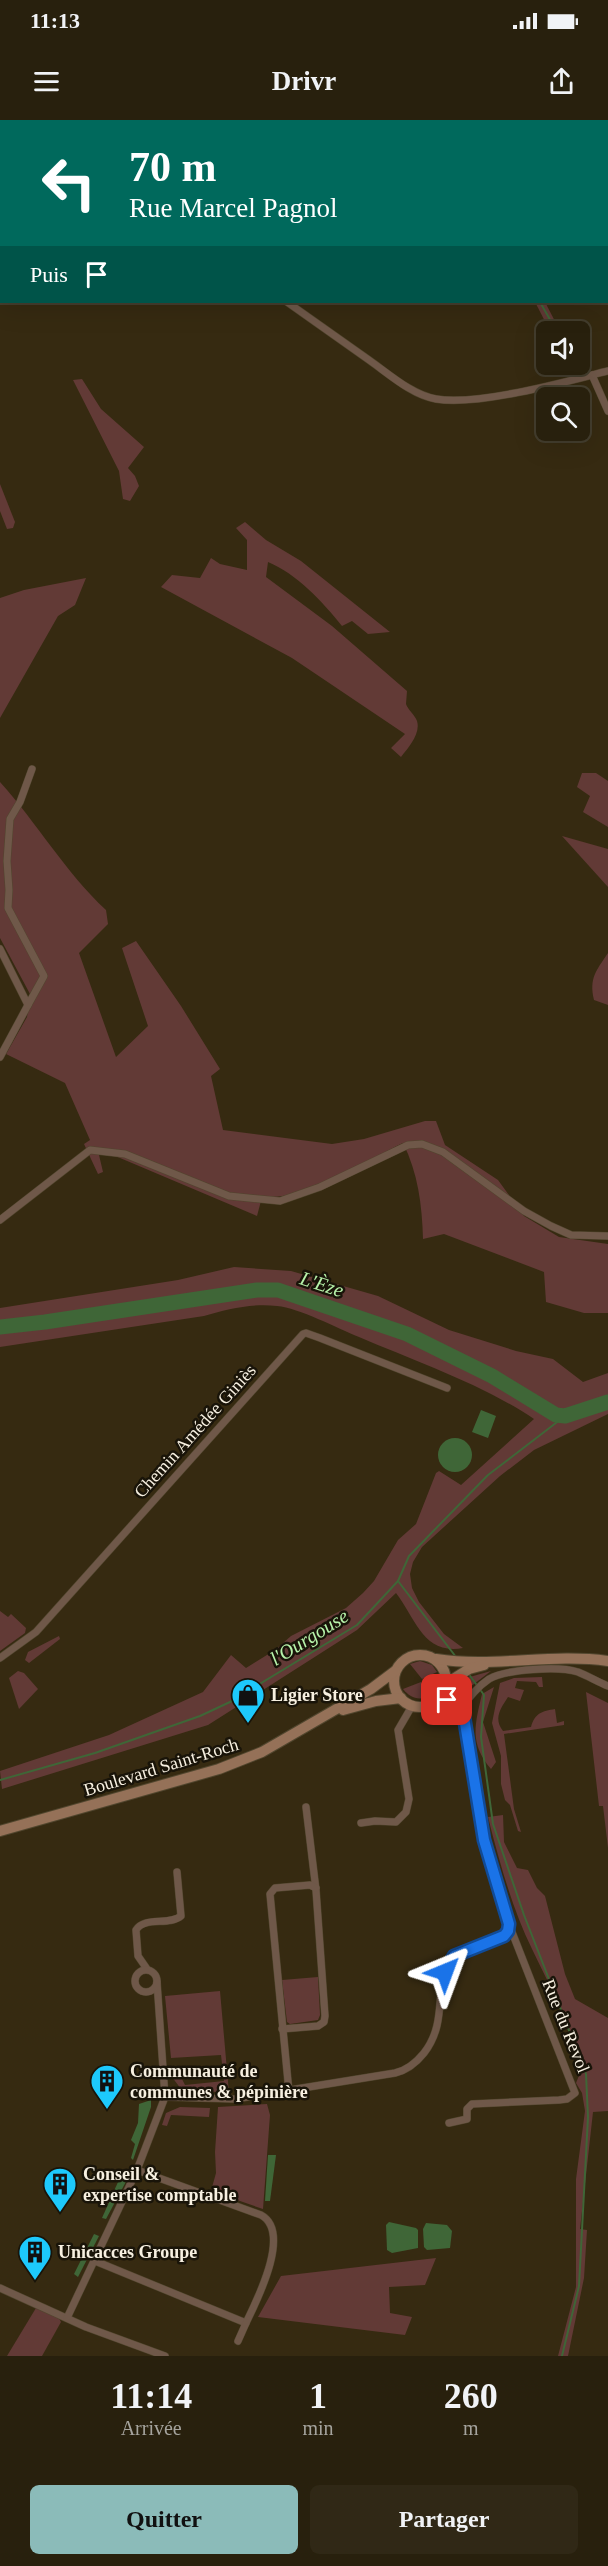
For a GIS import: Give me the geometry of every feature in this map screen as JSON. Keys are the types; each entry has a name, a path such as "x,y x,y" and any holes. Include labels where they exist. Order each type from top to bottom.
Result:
{"main road":[{"path":"504,1660 469,1669 447,1683 442,1696 425,1707 412,1706 401,1698 394,1686 395,1671 399,1664 413,1655 421,1654 436,1659 571,1658 608,1661"},
{"path":"436,1659 442,1666 447,1683"},
{"name":"Boulevard Saint-Roch","path":"0,1831 234,1764 262,1752 371,1689 395,1671"},
{"name":"Boulevard Saint-Roch","path":"324,1716 376,1701 401,1698"}],"street":[{"path":"288,303 416,392 434,399 468,399 608,371"},
{"path":"592,375 608,411"},
{"path":"0,1057 44,976 8,908 7,861 10,819 23,795 32,769"},
{"path":"0,949 28,1005"},
{"path":"0,1220 90,1150 125,1154 229,1196 280,1201 320,1187 408,1145 422,1144 443,1152 524,1211 551,1226 571,1235 608,1236"},
{"name":"Chemin Amédée Giniès","path":"0,1658 36,1632 303,1334 320,1338 447,1388"},
{"path":"460,1710 479,1686 494,1677 506,1674 562,1669 578,1672 608,1686"},
{"path":"165,2097 236,2099 394,2073 413,2065 427,2049 437,2030 444,1978 450,1961 458,1954 504,1936 509,1924 484,1840 467,1730 460,1710 442,1696"},
{"path":"362,1823 396,1822 408,1809 409,1795 398,1730 412,1706"},
{"path":"282,2029 318,2026 324,2022 316,1888 306,1807"},
{"path":"67,2318 137,2169 165,2097 157,1982 154,1972 147,1969 138,1956 136,1930 142,1924 176,1920 181,1916 177,1872"},
{"path":"289,2092 270,1894 275,1887 310,1885 316,1888"},
{"name":"Rue du Revol","path":"449,2123 467,2119 467,2107 472,2104 567,2099 575,2093 575,2088 509,1924"},
{"path":"147,1969 137,1973 134,1980 136,1988 147,1992 154,1989 157,1982"},
{"path":"137,2169 269,2220 273,2231 269,2274 238,2341"},
{"path":"95,2261 246,2323"},
{"path":"0,2288 67,2318 165,2356"}],"shaded area":[{"path":"536,303 546,303 555,321 545,321"},
{"path":"82,379 101,409 144,447 128,468 135,476 139,486 130,501 123,499 119,471 73,380"},
{"path":"0,484 15,522 13,528 7,529 0,511"},
{"path":"245,522 266,540 301,561 390,632 368,634 352,621 342,626 308,589 279,567 268,562 266,577 332,626 407,691 406,704 418,726 413,740 401,757 391,748 405,734 292,658 161,587 172,575 200,578 211,558 220,564 247,570 247,540 236,528"},
{"path":"86,578 75,605 58,616 0,718 0,598 24,590"},
{"path":"582,773 596,773 608,781 608,827 583,812 590,796 577,787"},
{"path":"0,782 91,896 106,910 108,924 79,953 116,1057 148,1026 122,948 136,941 181,1006 220,1069 211,1076 223,1130 332,1144 364,1139 425,1121 436,1121 445,1145 498,1180 524,1216 559,1237 608,1244 608,1313 584,1313 546,1302 544,1272 444,1234 423,1239 418,1190 403,1143 315,1187 279,1197 262,1197 257,1216 113,1155 99,1155 103,1172 98,1174 84,1144 90,1140 65,1083 6,1054 27,1017 30,994 0,938"},
{"path":"562,836 608,849 608,887"},
{"path":"608,953 608,1005 594,1000 592,986 597,970"},
{"path":"234,1267 291,1271 378,1296 449,1330 516,1351 553,1359 583,1382 608,1373 608,1414 534,1450 500,1476 422,1547 413,1562 410,1574 412,1588 419,1602 444,1634 463,1648 449,1649 429,1641 415,1624 396,1593 357,1630 208,1725 2,1789 0,1771 109,1735 203,1692 231,1655 246,1668 275,1650 291,1636 346,1608 374,1581 398,1540 416,1524 436,1473 439,1471 461,1485 534,1419 493,1395 449,1374 307,1314 277,1306 240,1307 204,1316 0,1347 0,1308 178,1280"},
{"path":"481,1410 496,1416 488,1438 472,1432"},
{"path":"455,1438 467,1443 472,1455 467,1467 455,1472 443,1467 438,1455 443,1443"},
{"path":"0,1611 8,1617 11,1614 26,1628 25,1633 0,1651"},
{"path":"59,1636 60,1639 29,1663 25,1660 28,1652"},
{"path":"420,1661 432,1665 437,1672 422,1679 410,1664"},
{"path":"18,1671 24,1673 38,1689 19,1709 9,1678"},
{"path":"491,1671 470,1687 461,1701 454,1700 453,1691 459,1680"},
{"path":"542,1677 543,1687 539,1687 536,1682 517,1681 515,1688 524,1690 520,1701 508,1697 498,1717 503,1731 531,1727 540,1714 555,1709 557,1723 564,1721 564,1725 504,1734 514,1809 521,1832 518,1831 510,1805 505,1800 501,1784 501,1756 492,1723 500,1683 514,1678"},
{"path":"421,1682 432,1695 416,1698 403,1689"},
{"path":"494,1687 483,1722 496,1762 491,1769 479,1751 476,1724 482,1694"},
{"path":"586,1692 608,1703 608,1848 603,1806 599,1806"},
{"path":"503,1815 504,1842 517,1868 528,1870 537,1888 545,1896 565,1974 575,1999 608,2018 608,2111 593,2112 580,2229 587,2230 584,2278 568,2356 558,2356 576,2287 576,2179 585,2111 582,2093 576,2083 582,2068 560,2007 518,1917 507,1884 488,1817"},
{"path":"318,1977 320,2015 318,2020 290,2024 287,2022 282,1980"},
{"path":"220,1991 229,2093 181,2089 172,2077 181,2077 185,2085 224,2081 221,2055 171,2058 165,1996"},
{"path":"151,2100 151,2107 133,2160 131,2158 135,2144 131,2140 138,2123 139,2104"},
{"path":"267,2104 270,2115 263,2209 211,2191 216,2173 218,2107"},
{"path":"180,2107 210,2108 209,2117 171,2115 167,2126 162,2125 166,2113"},
{"path":"268,2155 276,2155 270,2201 265,2201"},
{"path":"122,2173 129,2176 106,2219 102,2218"},
{"path":"389,2222 416,2228 418,2248 392,2253 387,2250 386,2225"},
{"path":"426,2223 447,2225 452,2231 450,2248 427,2250 424,2247 423,2229"},
{"path":"94,2234 99,2236 78,2277 74,2274"},
{"path":"436,2258 425,2285 389,2287 390,2313 412,2317 405,2335 258,2317 281,2276"},
{"path":"36,2308 59,2318 61,2322 42,2356 7,2356"}],"waterway":[{"path":"541,303 551,321"},
{"name":"L'Èze","path":"0,1327 257,1290 278,1290 407,1334 492,1376 556,1415 565,1416 608,1402"},
{"name":"l'Ourgouse","path":"0,1780 95,1753 200,1716 230,1702 357,1625 398,1581 409,1556 488,1475 565,1416"},
{"path":"398,1581 456,1657"},
{"path":"468,1673 484,1695 481,1737 493,1824 524,1915 586,2074 588,2117 579,2286 562,2356"}],"place":[{"name":"Ligier Store","path":"248,1724"},
{"name":"Communauté de communes & pépinière","path":"107,2110"},
{"name":"Conseil & expertise comptable","path":"60,2213"},
{"name":"Unicacces Groupe","path":"35,2281"}],"route":[{"path":"445,1972 454,1956 504,1936 509,1924 484,1840 469,1737 463,1713 447,1700"}]}
